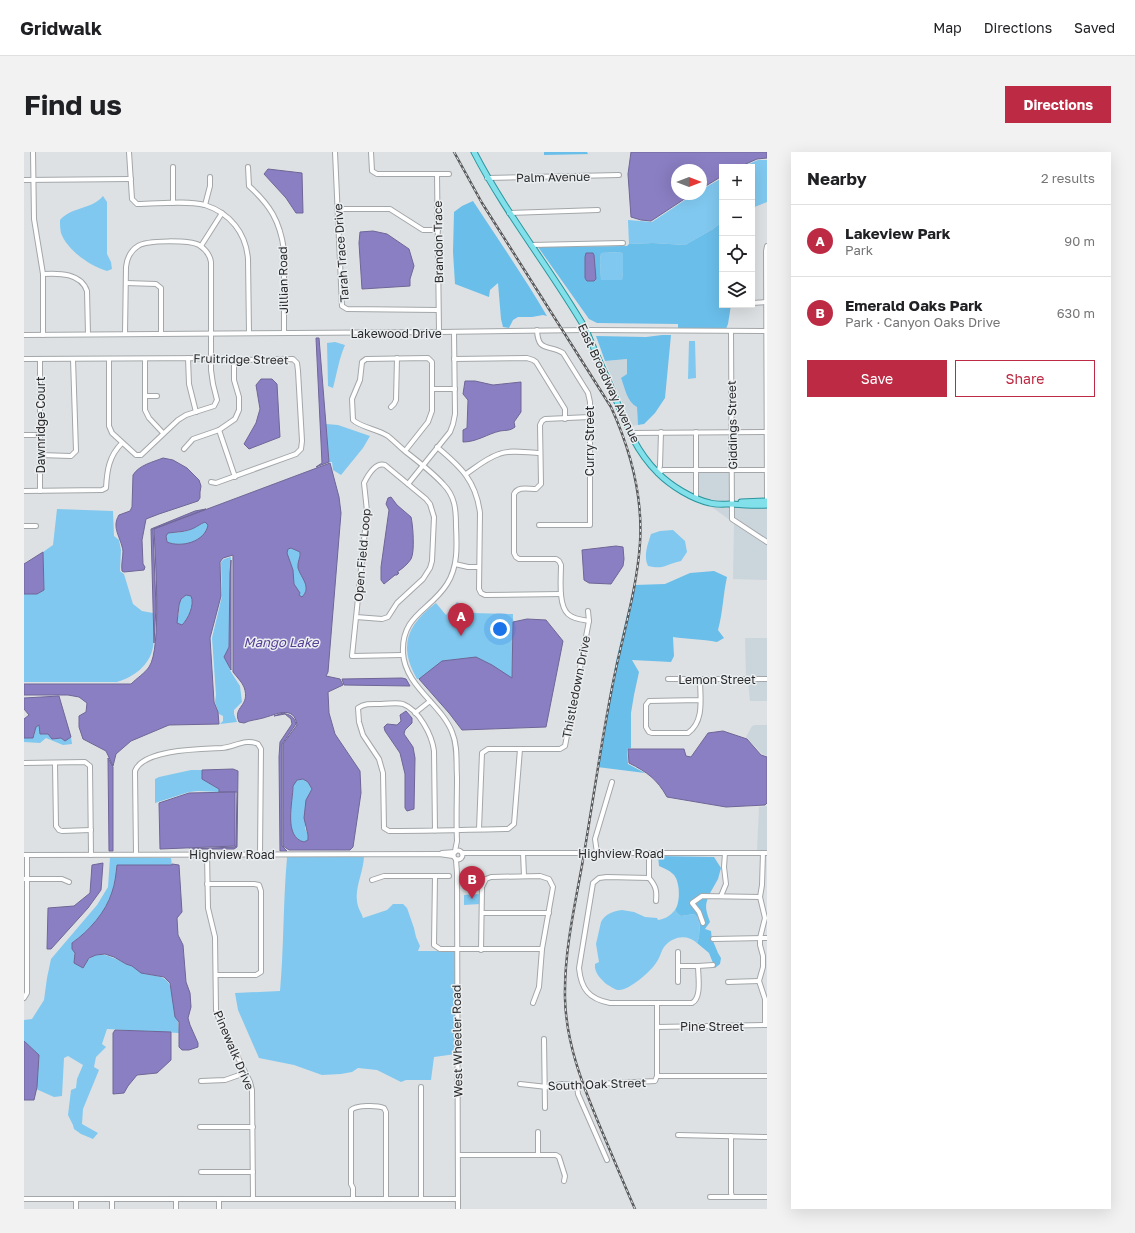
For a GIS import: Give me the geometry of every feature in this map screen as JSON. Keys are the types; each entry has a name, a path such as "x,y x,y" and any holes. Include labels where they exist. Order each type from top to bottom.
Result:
{"main road":[{"name":"East Broadway Avenue","path":"474,152 487,178 509,213 557,283 586,330 629,433 643,456 658,473 669,482 696,498 711,503 732,504"},
{"path":"732,504 767,501"},
{"path":"732,504 738,506 767,505"}],"street":[{"path":"33,152 34,219 43,274 43,335"},
{"path":"130,152 132,199 137,204 191,203 205,205 222,213 232,220 239,229 244,238 247,249 248,333"},
{"name":"Tarah Trace Drive","path":"335,152 342,306 347,309 438,310"},
{"path":"371,152 372,171 377,174 449,174"},
{"path":"173,167 173,203"},
{"name":"Jillian Road","path":"248,167 249,186 262,198 270,209 282,236 284,250 284,333"},
{"name":"Brandon Trace","path":"437,174 438,332"},
{"name":"Palm Avenue","path":"487,178 619,175"},
{"path":"205,205 210,186 210,177"},
{"path":"24,180 131,179"},
{"path":"338,209 390,209 423,230 438,230"},
{"path":"509,213 598,210"},
{"path":"201,246 222,213"},
{"path":"109,359 109,426 112,433 136,455 141,455 178,420 214,406 217,400 213,384 211,358 211,262 208,253 201,246 188,242 148,243 138,245 132,251 127,258 126,266 125,334"},
{"path":"531,245 623,243"},
{"path":"767,246 767,501"},
{"path":"43,274 66,274 85,285 88,291 88,334"},
{"path":"126,283 156,284 161,288 161,334"},
{"path":"755,302 766,302"},
{"name":"Lakewood Drive","path":"24,335 537,330 767,331"},
{"name":"Curry Street","path":"537,330 537,339 540,344 544,347 558,349 563,353 588,393 590,402 590,525 538,525"},
{"name":"Giddings Street","path":"731,331 731,432 733,470 732,519 767,542"},
{"path":"408,484 450,432 454,424 454,332"},
{"path":"188,358 189,384 196,412"},
{"name":"Fruitridge Street","path":"24,359 211,358 234,360 292,359 297,362 302,441 301,449 296,454 235,477 216,483 211,482"},
{"path":"391,407 396,400 397,358"},
{"path":"405,451 431,418 432,362 428,358 366,359 362,362 360,380 352,399 353,420 357,424 372,428 387,436 405,451 423,465 450,492 456,511 457,551 452,574 440,594 417,614 412,621 405,637 403,655 410,675 445,718 453,734 456,756 457,841"},
{"path":"454,358 528,358 533,360 536,362 565,409 565,419"},
{"name":"Dawnridge Court","path":"40,359 40,491"},
{"path":"40,455 71,456 76,452 73,359"},
{"path":"145,359 145,410 149,418 163,433"},
{"path":"184,449 193,439 219,430 235,419 239,410 239,397 234,380 234,360"},
{"path":"432,389 455,389"},
{"path":"145,396 157,396"},
{"path":"589,621 572,617 568,614 562,602 561,565 559,561 556,559 519,559 516,557 514,553 514,494 519,489 536,489 541,484 540,425 542,420 545,418 565,419 590,417"},
{"path":"219,430 235,477"},
{"path":"658,473 660,466 661,432"},
{"path":"696,432 696,498"},
{"path":"629,433 767,432"},
{"path":"24,435 40,435"},
{"path":"24,491 102,490 106,488 106,472 110,460 122,442"},
{"path":"437,447 466,474 474,489 478,502 480,513 479,589 481,593 485,595 561,594"},
{"path":"466,474 499,454 507,452 540,453"},
{"name":"Open Field Loop","path":"356,616 382,619 388,617 397,602 422,579 430,568 434,554 434,517 432,509 426,499 385,465 381,464 377,465 364,483 367,511 356,616 352,656 403,655"},
{"path":"658,473 663,470 767,470"},
{"path":"24,526 36,526"},
{"path":"455,564 468,567 479,567"},
{"name":"Thistledown Drive","path":"479,829 482,753 488,750 560,749 565,746 589,621 588,611"},
{"name":"Lemon Street","path":"668,679 767,679"},
{"path":"700,679 700,700 699,718 692,730 688,733 652,733 647,730 646,705 649,701 700,700"},
{"path":"415,713 430,701"},
{"path":"435,831 434,751 433,741 427,729 410,708 402,704 364,704 358,708 359,722 363,735 379,759 383,773 384,828 389,831 435,831 508,828 514,824 520,749"},
{"path":"136,854 135,771 138,765 144,761 174,752 205,748 222,748 237,743 254,742 258,744 260,749 260,854"},
{"path":"24,763 85,762 90,766 91,855"},
{"path":"55,763 55,823 57,828 62,831 90,830"},
{"path":"597,853 595,839 612,782"},
{"name":"West Wheeler Road","path":"457,841 462,852 462,858 457,873"},
{"name":"West Wheeler Road","path":"457,841 455,855 457,873 456,950 458,1209"},
{"name":"Highview Road","path":"25,855 455,855 462,852 765,853"},
{"name":"Highview Road","path":"455,855 459,860 475,853"},
{"path":"523,853 524,876"},
{"path":"649,853 650,878 655,884 657,892 656,901"},
{"path":"721,896 726,884 724,867 725,853"},
{"path":"765,853 760,896 765,918 760,938 764,967 759,982 765,999 766,1025"},
{"name":"Pinewalk Drive","path":"207,854 208,913 215,932 216,1005 218,1015 252,1090 254,1199"},
{"path":"24,998 27,994 25,855"},
{"path":"372,880 384,876 449,876"},
{"path":"435,876 434,945 440,949 456,950 542,949"},
{"path":"482,950 482,887 486,879 491,876 524,876 544,877 551,881 553,887 542,949 539,987 533,1003"},
{"path":"650,878 608,877 596,880 592,887 579,968 580,978 584,987 594,999 610,1003 692,1002 695,1001 698,995 698,966"},
{"path":"25,879 62,879 69,882"},
{"path":"207,884 254,884 259,885 261,891 261,972 256,975 216,975"},
{"path":"703,923 699,912 692,903 702,896 760,896"},
{"path":"482,913 549,913"},
{"path":"713,939 767,938"},
{"path":"678,952 678,982"},
{"path":"678,966 713,965"},
{"path":"728,982 759,982"},
{"path":"657,1003 657,1076"},
{"name":"Pine Street","path":"657,1026 766,1025"},
{"path":"544,1040 546,1086 545,1108"},
{"path":"201,1081 225,1080 245,1073"},
{"name":"South Oak Street","path":"520,1084 547,1087 562,1084 577,1085 653,1082 657,1076 767,1076"},
{"path":"577,1085 578,1094 607,1160"},
{"path":"421,1087 421,1198"},
{"path":"353,1199 353,1188 351,1184 351,1110 357,1106 380,1106 384,1108 386,1112 386,1199"},
{"path":"200,1127 253,1126"},
{"path":"538,1132 538,1155"},
{"path":"678,1135 767,1137"},
{"path":"731,1136 732,1196"},
{"path":"458,1155 556,1155 560,1157 565,1176 564,1181"},
{"path":"202,1172 253,1172"},
{"path":"710,1197 767,1196"},
{"path":"24,1199 458,1199"},
{"path":"76,1199 76,1209"},
{"path":"112,1199 112,1209"},
{"path":"176,1199 176,1209"},
{"path":"219,1199 220,1209"}],"shaded area":[{"path":"544,152 587,152 588,154 592,154 544,155"},
{"path":"758,160 767,160 767,202 755,207 755,164 749,164"},
{"path":"719,180 719,224 713,229 685,245 653,243 629,244 628,220 652,222 685,200 707,200 707,187"},
{"path":"103,196 107,202 107,254 111,262 112,269 107,271 93,265 74,251 64,239 60,226 60,220 65,216 71,212 93,204"},
{"path":"473,201 547,316 518,317 513,320 509,328 503,327 498,283 490,290 489,297 455,284 453,252 454,212"},
{"path":"719,224 719,308 731,308 726,329 678,329 678,324 597,323 589,319 538,247 627,246 629,244 653,243 685,245","holes":["620,252 623,254 622,280 601,280 601,253"]},
{"path":"620,252 623,254 622,281 601,280 601,253"},
{"path":"671,335 665,398 655,413 644,424 638,425 637,407 631,402 621,378 627,374 627,359 605,361 596,336 646,337"},
{"path":"689,341 695,341 696,378 688,379"},
{"path":"335,342 345,345 333,388 328,386 327,343"},
{"path":"627,359 627,374 621,379 637,407 638,425 632,426 605,361"},
{"path":"326,424 338,425 370,436 363,448 341,475 333,470 332,462 329,462"},
{"path":"698,472 731,472 730,503 712,502 697,497"},
{"path":"706,503 730,506 731,518 767,543 767,580 733,579 734,523"},
{"path":"734,506 767,507 767,540 734,518"},
{"path":"57,509 113,511 114,536 119,540 121,550 120,571 124,574 133,604 142,611 153,613 154,639 151,653 145,665 123,680 117,682 24,682 24,594 37,594 44,590 43,552 53,545"},
{"path":"205,522 208,525 206,531 198,539 186,544 173,544 167,542 166,536 168,533 188,530"},
{"path":"673,530 685,541 687,552 681,561 662,567 648,566 646,554 651,534 660,531"},
{"path":"291,548 300,552 299,566 306,584 305,593 302,597 299,595 300,593 294,584 293,570 287,553 288,549"},
{"path":"231,557 229,647 225,657 231,672 240,686 242,702 234,710 237,722 220,724 223,721 223,716 219,714 215,702 216,695 212,638 222,596 221,562 224,559"},
{"path":"714,571 727,577 718,630 724,638 717,642 673,637 674,656 671,662 632,660 639,672 631,713 631,748 627,749 628,764 645,773 597,767 616,661 634,585 665,584 690,573"},
{"path":"186,595 191,596 193,603 189,615 182,625 177,623 177,619 181,599"},
{"path":"457,602 472,613 513,614 512,679 417,679 411,667 407,646 408,637 412,628 426,611 436,603 446,615"},
{"path":"745,638 767,638 767,678 746,678"},
{"path":"748,680 767,680 767,701 750,701"},
{"path":"39,725 40,734 48,734 55,739 61,738 65,740 71,737 72,744 63,745 46,738 40,743 24,742 24,738 34,736 36,727"},
{"path":"767,725 767,756 762,754 746,737 752,726"},
{"path":"191,770 202,770 203,779 219,789 219,792 189,792 155,803 155,779"},
{"path":"303,779 308,782 312,789 308,796 305,828 308,835 308,840 304,842 297,839 291,826 293,785 297,780"},
{"path":"767,806 767,851 757,850 759,807"},
{"path":"364,855 364,862 357,893 358,906 363,918 387,910 393,904 403,904 407,908 420,946 418,951 455,951 456,1054 434,1057 431,1080 406,1080 401,1082 377,1070 358,1068 352,1072 322,1075 294,1065 259,1058 238,1010 235,993 280,991 286,856"},
{"path":"658,856 714,857 721,868 718,879 709,895 701,895 690,902 698,913 702,925 705,924 701,912 695,903 703,898 708,898 706,907 710,922 705,929 711,931 712,940 721,958 720,964 715,968 709,953 697,943 699,937 700,920 694,914 681,916 675,910 679,897 677,881 668,870 659,866"},
{"path":"110,857 171,858 172,865 117,865 113,889 106,907 91,927 72,943 77,964 83,968 91,957 96,955 107,956 133,966 146,974 166,980 170,986 174,999 179,1033 107,1029 102,1044 106,1047 96,1057 94,1067 99,1070 83,1109 82,1124 98,1133 93,1139 74,1129 68,1115 71,1090 76,1088 77,1079 83,1065 68,1056 64,1058 62,1096 54,1097 36,1089 39,1055 24,1041 24,1020 32,1019 44,1000 51,959 97,905 108,887"},
{"path":"480,894 480,904 464,905 464,895"},
{"path":"622,910 634,912 645,917 657,918 658,920 667,917 675,910 681,916 694,914 700,920 699,937 697,943 685,937 672,940 664,947 657,961 645,975 628,987 618,990 615,989 605,983 596,972 595,964 599,962 596,944 603,919 610,913"}],"water":[{"path":"631,152 767,152 767,158 757,159 746,164 719,164 719,178 707,185 707,164 671,164 671,200 683,200 651,221 631,217 628,174"},
{"path":"268,169 302,173 303,213 296,213 286,198 264,174"},
{"path":"373,231 387,234 409,249 414,266 410,279 410,286 362,289 359,243 360,232"},
{"path":"586,253 593,253 594,255 596,279 594,281 587,281 585,278"},
{"path":"316,338 319,338 329,462 316,467 322,463"},
{"path":"261,379 272,379 277,384 280,437 249,449 244,444 256,423 260,409 256,385"},
{"path":"465,381 475,381 493,385 521,382 521,412 514,422 515,427 510,430 495,432 473,441 463,442 463,430 467,428 468,400 463,394"},
{"path":"163,458 173,460 187,468 199,480 201,486 200,498 198,501 146,519 142,540 144,570 124,572 122,571 123,551 116,528 117,520 119,515 130,511 132,507 133,475 142,466"},
{"name":"Mango Lake","path":"330,463 339,497 341,513 328,672 326,676 340,679 343,685 328,692 329,713 335,734 360,771 361,793 353,847 350,850 289,850 283,846 283,744 297,725 292,715 283,712 244,723 239,722 237,717 239,709 244,703 246,694 243,685 233,672 233,555 223,558 220,562 221,596 210,638 214,702 218,712 219,724 169,725 131,741 116,754 113,766 106,751 83,739 79,727 79,716 86,712 87,703 79,697 68,695 24,695 24,684 131,684 149,667 153,657 157,622 154,529","holes":["205,522 208,525 202,536 192,542 185,544 173,544 167,542 166,536 168,533 181,532 194,528","291,548 300,552 298,568 306,586 305,593 302,597 299,595 300,593 294,584 293,570 287,553 288,549","186,595 191,596 192,600 190,612 182,625 177,623 181,599","303,779 308,782 312,789 306,800 304,818 308,840 304,842 297,839 291,826 293,786 297,780"]},
{"path":"391,497 397,505 411,517 413,551 411,559 408,563 397,572 399,573 397,575 384,584 381,580 381,567 389,510 386,504 388,498"},
{"path":"206,509 153,529 156,607 154,643 151,529 195,511"},
{"path":"616,546 623,547 624,559 623,566 611,584 589,583 584,580 582,550"},
{"path":"43,552 44,590 37,594 24,594 24,564"},
{"path":"231,560 231,670 224,657 229,647"},
{"path":"527,619 546,620 563,641 546,727 462,730 419,679 442,661 476,657 512,678 513,622"},
{"path":"342,679 406,679 410,686 344,685"},
{"path":"59,696 71,737 65,741 61,738 52,739 48,734 40,734 39,725 36,727 33,738 24,738 24,719 29,715 24,709 24,698"},
{"path":"406,711 412,718 412,723 405,730 404,734 413,747 415,758 414,809 407,811 405,808 405,774 400,753 385,731 384,727 387,724 397,725 401,721 400,715"},
{"path":"283,713 291,716 296,724 282,744 282,846 287,851 280,851 279,757 280,742 292,724 291,719 285,714 274,716"},
{"path":"723,731 747,739 761,755 767,757 767,803 765,805 726,807 667,797 659,785 651,777 629,763 628,749 684,749 686,756 691,757 708,733"},
{"path":"108,758 113,767 113,851 109,851"},
{"path":"233,769 238,771 237,847 234,849 189,849 236,846 237,792 219,792 219,789 202,779 202,770"},
{"path":"235,792 235,846 160,849 159,803 189,793"},
{"path":"103,863 101,890 88,908 51,949 47,949 48,908 74,906 90,893 92,865"},
{"path":"117,865 179,865 182,912 177,918 178,935 183,945 186,982 190,993 191,1007 188,1018 198,1043 198,1047 189,1050 182,1050 179,1047 179,1022 175,1017 170,983 164,977 141,973 132,966 105,954 96,955 89,958 83,968 74,963 75,953 72,949 72,943 91,927 106,907 113,889"},
{"path":"115,1030 171,1032 171,1060 157,1073 137,1075 124,1093 113,1094 113,1033"},
{"path":"24,1041 39,1055 37,1087 34,1100 24,1100"}],"railway":[{"path":"454,152 482,203 611,407 630,457 637,490 640,508 640,543 636,577 602,744 568,943 565,980 566,1015 572,1048 577,1065 594,1113 635,1209"}],"place":[{"name":"Lakeview Park","path":"461,636"},
{"name":"Emerald Oaks Park","path":"472,899"}]}
